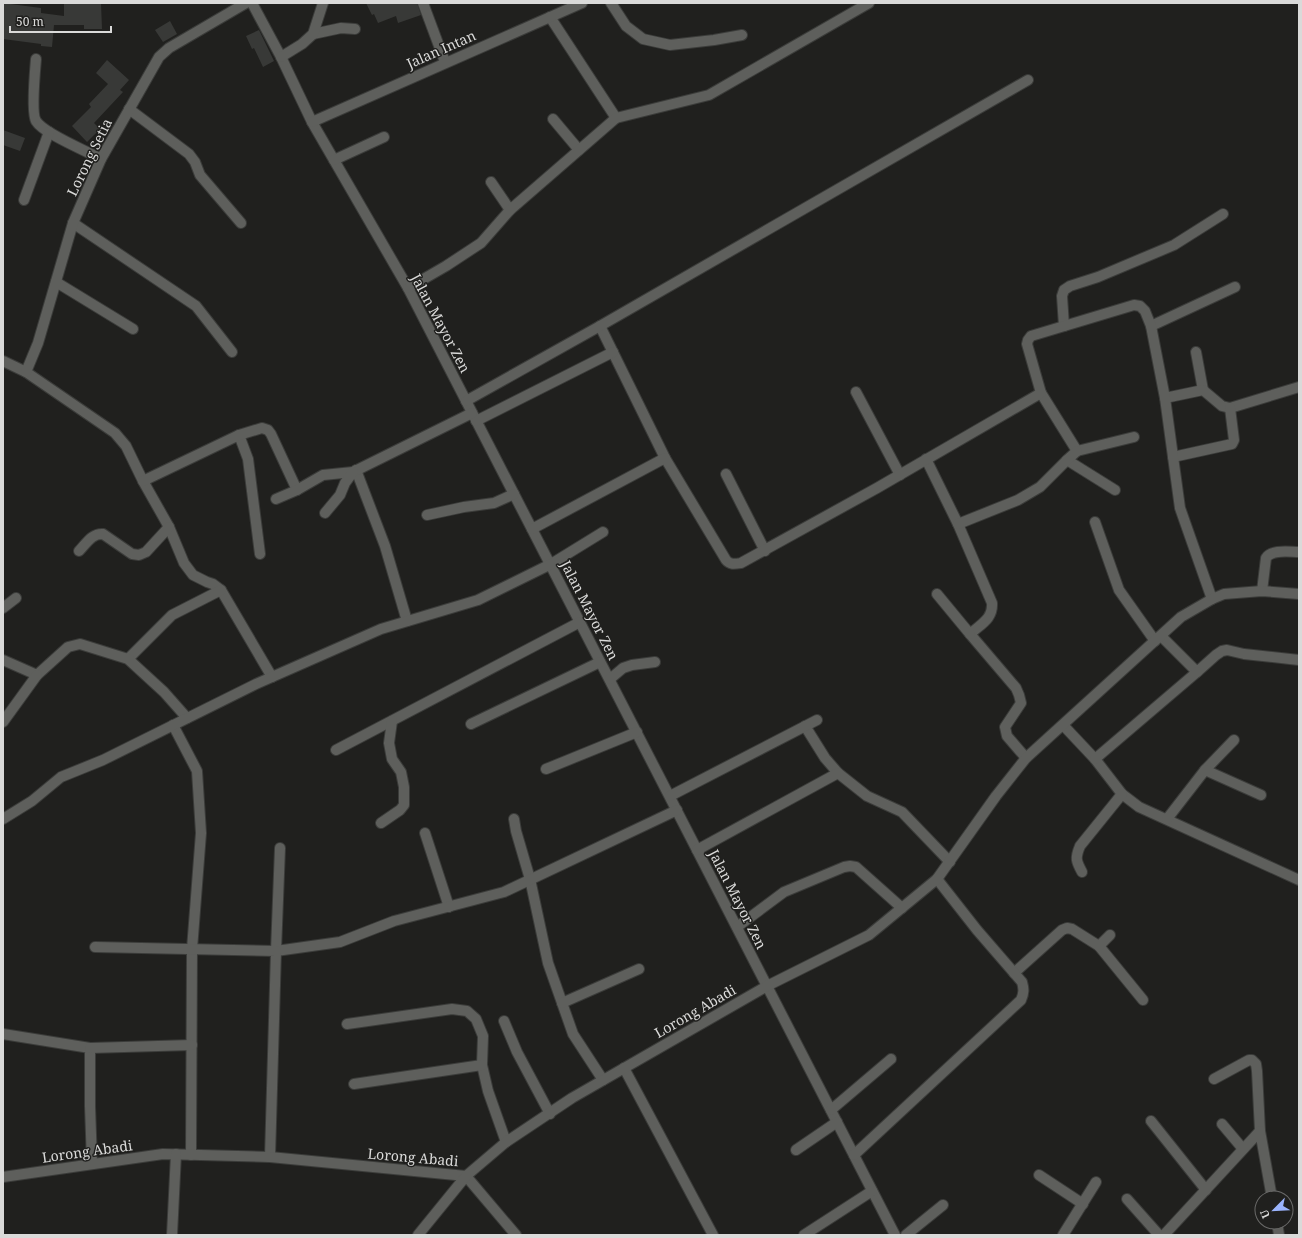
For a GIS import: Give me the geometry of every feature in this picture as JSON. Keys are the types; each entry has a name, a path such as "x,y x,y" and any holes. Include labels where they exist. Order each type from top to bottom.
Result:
{"street":[{"name":"Lorong Setia","path":"26,372 38,343 73,223 101,158 159,57 169,48 246,3"},
{"name":"Jalan Mayor Zen","path":"252,3 281,57 312,122 408,288 895,1235"},
{"path":"281,57 309,39 313,34 322,3"},
{"path":"423,3 445,62"},
{"name":"Jalan Intan","path":"312,122 581,3"},
{"path":"611,3 626,26 643,39 670,45 742,35"},
{"path":"408,288 446,266 481,243 510,210 616,118 709,95 869,3"},
{"path":"550,17 616,118"},
{"path":"313,34 341,28 355,29"},
{"path":"36,59 34,110 36,121 49,132 101,158"},
{"path":"466,401 600,326 1028,80"},
{"path":"130,109 189,154 195,162 200,175 241,223"},
{"path":"552,119 579,150"},
{"path":"24,200 49,132"},
{"path":"334,160 384,137"},
{"path":"491,182 510,210"},
{"path":"1064,326 1062,296 1064,290 1070,286 1098,277 1174,245 1223,214"},
{"path":"73,223 196,306 232,352"},
{"path":"56,282 133,329"},
{"path":"1151,326 1235,287"},
{"path":"1077,451 1042,393 1027,344 1028,340 1031,336 1134,305 1140,306 1145,311 1151,326 1165,398 1180,508 1212,600"},
{"path":"600,326 666,458 726,560 729,563 735,564 741,563 765,551 1042,393"},
{"path":"276,499 324,476 355,471 613,352"},
{"path":"1196,352 1203,390 1222,406 1230,408 1299,387"},
{"path":"3,361 26,372 115,433 126,446 168,527 184,564 193,575 213,584 221,590 272,677"},
{"path":"1165,398 1203,390"},
{"path":"856,392 900,475"},
{"path":"1173,456 1232,444 1234,440 1230,408"},
{"path":"143,480 239,435 262,428 268,430 297,490"},
{"path":"239,435 248,459 250,486 260,554"},
{"path":"958,524 1018,500 1040,487 1077,451 1134,436"},
{"path":"532,529 666,458"},
{"path":"926,459 958,524 992,603 993,611 990,616 970,634"},
{"path":"1067,460 1115,490"},
{"path":"325,513 340,495 346,483 355,471"},
{"path":"355,471 385,546 407,621"},
{"path":"726,474 765,551"},
{"path":"427,515 464,507 494,503 514,494"},
{"path":"1095,522 1119,590 1158,638 1197,672"},
{"path":"79,551 93,536 98,533 103,534 132,554 142,555 168,527"},
{"path":"3,819 32,801 61,777 103,760 272,677 381,629 478,600 551,564 603,532"},
{"path":"1262,591 1266,558 1268,555 1273,553 1299,552"},
{"path":"128,659 172,616 221,590"},
{"name":"Lorong Abadi","path":"3,1177 163,1154 270,1157 466,1176 506,1142 572,1098 767,986 869,935 937,879 996,796 1026,758 1181,617 1224,594 1262,591 1299,594"},
{"path":"937,594 1016,688 1020,695 1021,703 1005,727 1007,736 1026,758"},
{"path":"3,608 16,598"},
{"path":"336,750 580,622"},
{"path":"3,722 37,675 68,647 80,644 128,659 164,692 187,718"},
{"path":"1095,759 1222,651 1227,650 1244,654 1299,660"},
{"path":"3,660 37,675"},
{"path":"471,724 600,662"},
{"path":"610,679 623,668 632,665 655,662"},
{"path":"670,796 818,720"},
{"path":"381,823 400,810 404,805 404,787 401,772 392,758 389,743 392,721"},
{"path":"173,725 196,771 201,833 192,949 191,1155"},
{"path":"1063,725 1095,759 1122,794 1140,807 1299,880"},
{"path":"805,726 825,758 838,773 867,796 902,812 950,862"},
{"path":"546,769 636,732"},
{"path":"1167,819 1205,770 1234,740"},
{"path":"1205,770 1261,795"},
{"path":"697,850 838,773"},
{"path":"1082,872 1076,860 1076,854 1080,846 1122,794"},
{"path":"95,947 276,952 340,942 394,921 504,892 677,810"},
{"path":"514,818 516,831 530,880 548,963 573,1034 603,1080"},
{"path":"426,833 449,906"},
{"path":"270,1157 280,848"},
{"path":"737,926 784,892 844,867 850,866 856,867 902,908"},
{"path":"854,1154 1021,1000 1024,988 1022,982 977,930 937,879"},
{"path":"1014,973 1062,930 1067,928 1072,929 1099,946 1143,1000"},
{"path":"1099,946 1110,935"},
{"path":"562,1003 639,969"},
{"path":"347,1024 452,1009 467,1011 476,1019 483,1036 482,1065 488,1091 506,1142"},
{"path":"504,1021 517,1052 550,1114"},
{"path":"3,1034 90,1048 192,1045"},
{"path":"90,1048 92,1164"},
{"path":"831,1110 892,1059"},
{"path":"1214,1078 1249,1060 1252,1060 1256,1064 1260,1131 1271,1190"},
{"path":"354,1084 482,1065"},
{"path":"624,1068 713,1235"},
{"path":"1151,1121 1206,1190"},
{"path":"796,1150 837,1122"},
{"path":"1222,1124 1243,1149"},
{"path":"1164,1235 1260,1131"},
{"path":"172,1235 176,1154"},
{"path":"1039,1175 1083,1204"},
{"path":"418,1235 466,1176 516,1235"},
{"path":"1063,1235 1096,1182"},
{"path":"804,1235 872,1190"},
{"path":"1127,1199 1159,1235"},
{"path":"906,1235 943,1205"}],"building":[{"path":"3,3 41,8 41,13 64,16 64,3 101,3 102,29 84,29 84,25 54,25 52,47 3,39"},
{"path":"366,3 417,3 421,15 398,23 396,16 378,23 374,14 372,15"},
{"path":"170,21 177,34 163,42 155,30"},
{"path":"259,30 274,61 263,67 254,48 252,49 246,36"},
{"path":"107,60 129,80 120,90 123,92 94,123 100,129 87,142 72,126 91,107 89,104 108,84 96,73"},
{"path":"3,130 25,138 20,151 3,145"}]}
